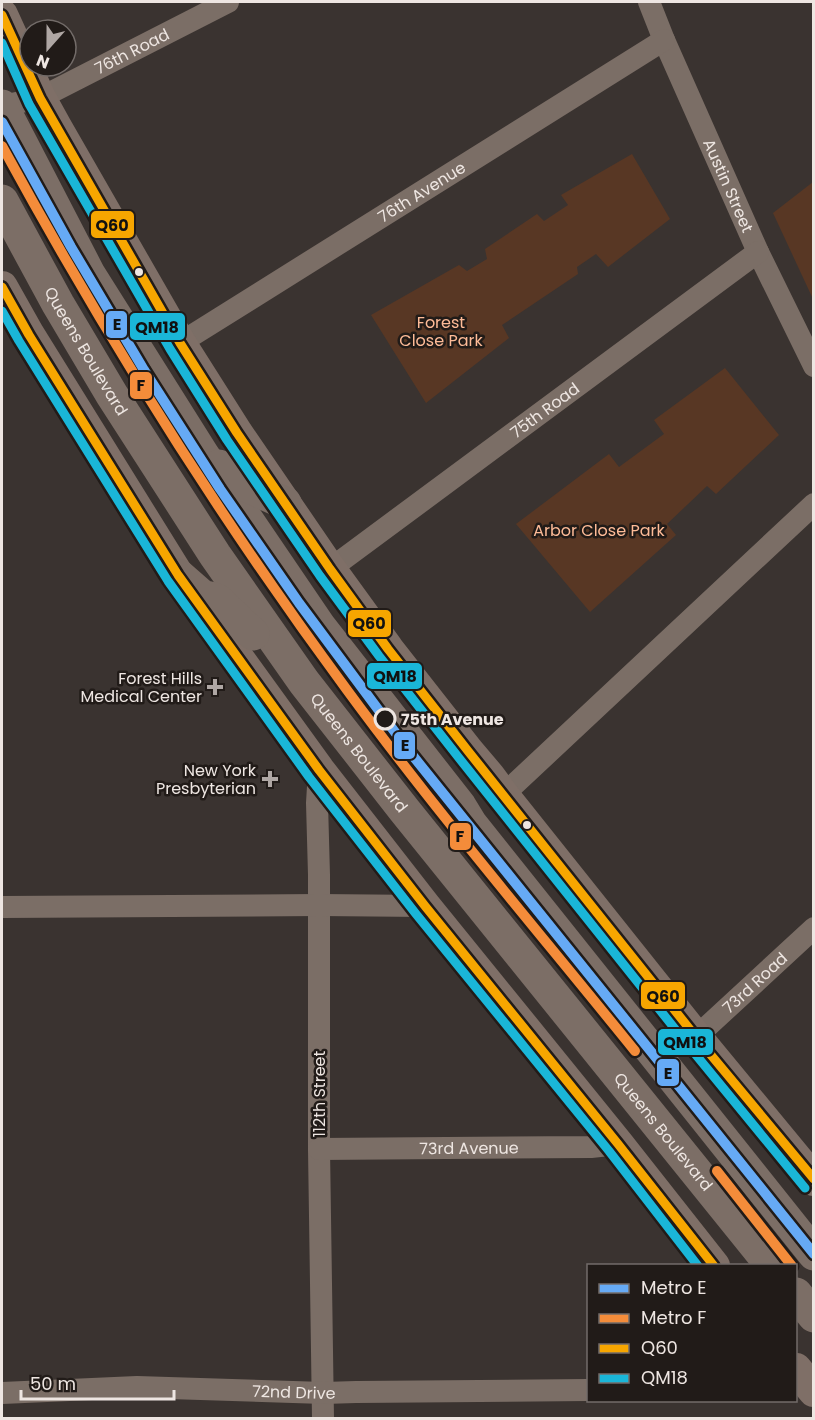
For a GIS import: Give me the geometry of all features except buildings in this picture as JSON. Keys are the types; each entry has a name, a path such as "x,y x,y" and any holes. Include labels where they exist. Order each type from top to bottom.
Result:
{"main road":[{"path":"2,106 89,274 203,455 320,627 460,806 471,824 813,1254"},
{"name":"Queens Boulevard","path":"2,201 58,304 112,395 215,555 304,682 405,811 770,1264"},
{"path":"203,455 247,486 285,503"},
{"path":"178,575 202,596 217,600 304,682"},
{"path":"797,1296 813,1316"}],"street":[{"name":"76th Road","path":"2,106 40,98 228,2"},
{"name":"Austin Street","path":"649,2 758,252 813,366"},
{"path":"2,15 40,98 180,343 237,433 330,569 388,649 468,751 696,1038 813,1180"},
{"name":"76th Avenue","path":"180,343 664,40"},
{"name":"75th Road","path":"330,569 758,252"},
{"path":"2,288 178,575 319,770 425,906 712,1264"},
{"path":"503,795 813,504"},
{"name":"112th Street","path":"319,770 317,803 319,1149 323,1419"},
{"path":"2,907 425,906"},
{"name":"73rd Road","path":"696,1038 813,928"},
{"name":"73rd Avenue","path":"319,1149 591,1147 618,1144"},
{"name":"72nd Drive","path":"2,1393 137,1387 324,1393 587,1390"}],"green space":[{"name":"Forest Close Park","path":"632,154 670,219 608,267 596,254 577,267 578,274 502,325 509,338 426,403 371,315 459,265 467,271 487,259 485,249 537,214 544,221 568,205 561,195"},
{"path":"813,182 813,299 773,213"},
{"name":"Arbor Close Park","path":"725,368 779,435 716,494 707,486 667,524 676,535 590,612 516,524 609,454 619,467 664,434 654,420"}],"metro line":[{"name":"E","path":"2,122 71,247 144,370 220,489 299,603 409,751 814,1254"},
{"name":"F","path":"2,146 81,286 165,424 300,625 417,782 635,1051"},
{"name":"F","path":"717,1171 790,1264"}],"transit line":[{"name":"Q60","path":"2,15 40,98 180,343 237,433 330,569 388,649 468,751 696,1037 814,1179"},
{"name":"QM18","path":"2,43 29,104 170,349 227,440 320,576 459,758 805,1188"},
{"name":"Q60","path":"2,287 29,335 178,575 319,770 425,906 712,1264"},
{"name":"QM18","path":"2,311 168,581 309,777 416,914 609,1151 696,1264"}],"place":[{"name":"Forest Hills Medical Center","path":"215,687"},
{"name":"75th Avenue","path":"385,719"},
{"name":"New York Presbyterian","path":"270,779"}]}
